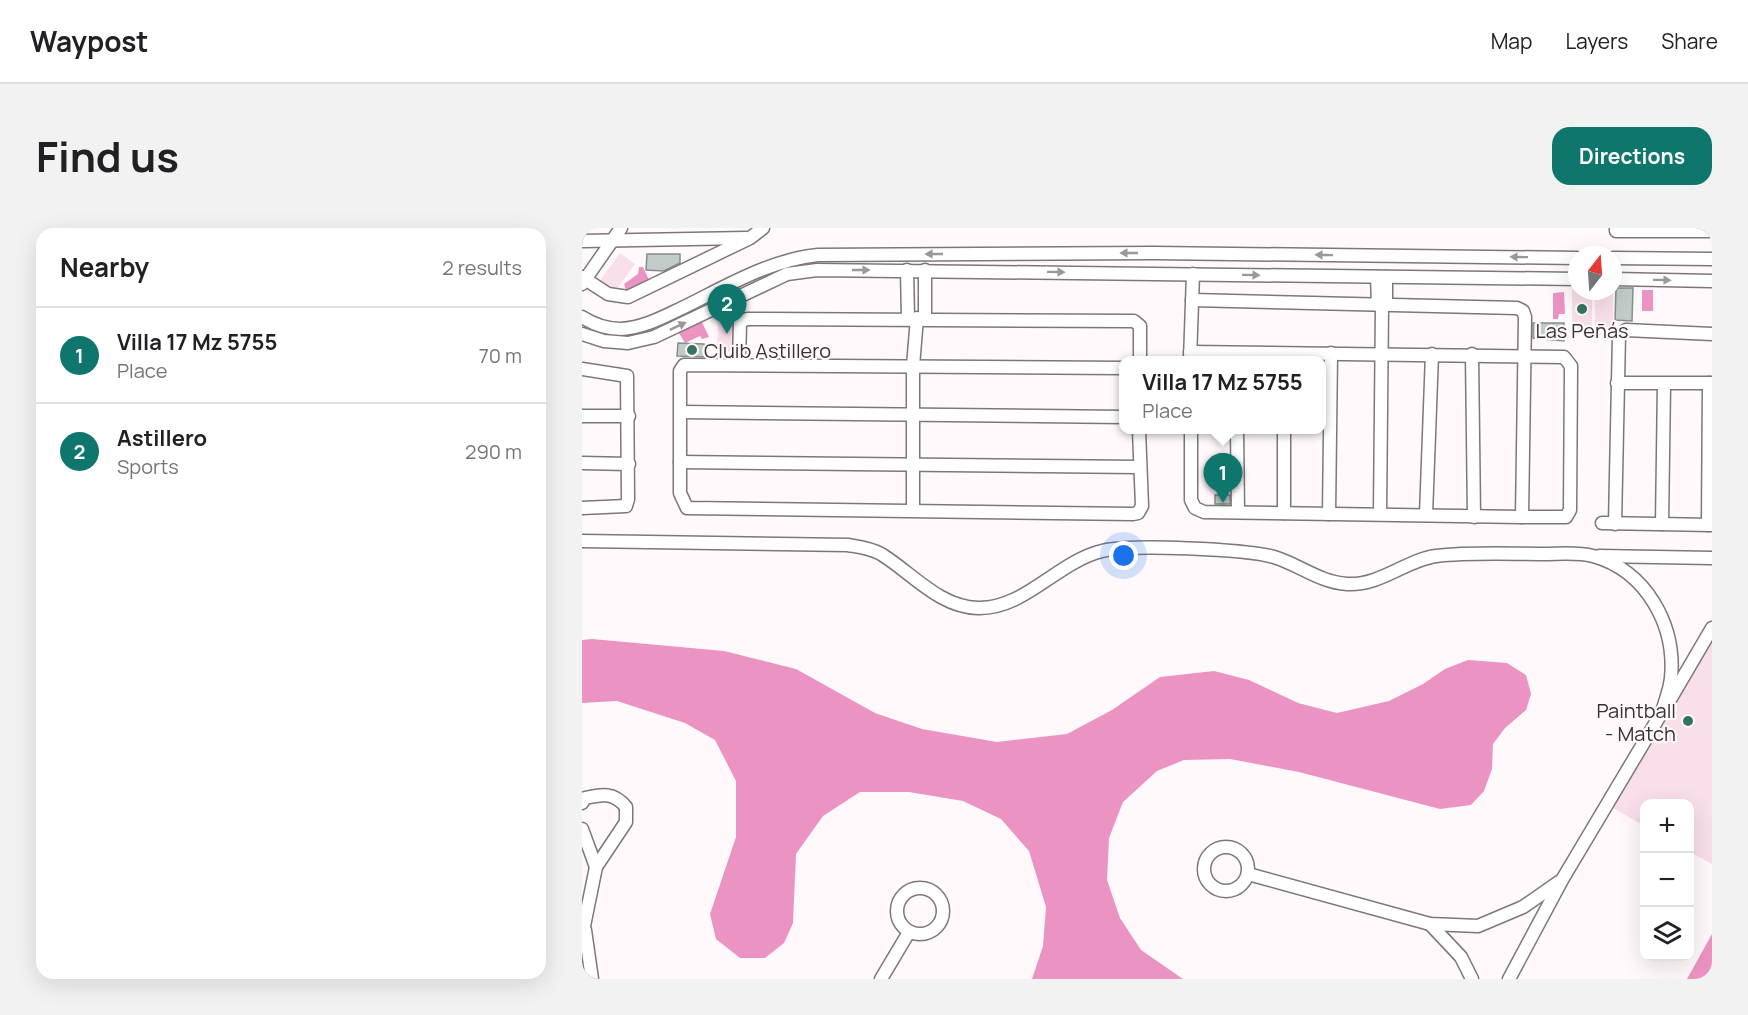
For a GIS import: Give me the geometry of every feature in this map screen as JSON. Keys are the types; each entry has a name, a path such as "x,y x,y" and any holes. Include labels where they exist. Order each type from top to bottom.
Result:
{"street":[{"path":"621,228 583,280 616,297 628,297 750,238 763,228"},
{"path":"1616,228 1616,231 1712,231"},
{"path":"582,242 750,238"},
{"path":"1180,253 1180,273"},
{"path":"582,317 604,326 621,329 648,323 768,267 796,257 818,255 1180,253 1568,258"},
{"path":"796,257 798,273"},
{"path":"1622,258 1712,259"},
{"path":"582,334 604,341 628,343 654,337 787,274 817,270 1568,279"},
{"path":"907,270 917,318"},
{"path":"913,510 914,366 917,318 925,270"},
{"path":"1191,434 1191,500 1195,508 1204,512 1566,517 1570,510 1571,366 1564,357 1330,353 1285,356 1190,356 1193,274"},
{"path":"1380,514 1381,277"},
{"path":"1622,279 1712,281"},
{"path":"1192,300 1517,308 1523,311 1525,317 1522,517"},
{"path":"739,365 742,320 917,318 1134,321 1140,326 1140,356"},
{"path":"648,323 654,337"},
{"path":"1615,524 1618,338 1622,332 1712,334"},
{"path":"1329,514 1330,353"},
{"path":"1426,515 1432,354"},
{"path":"1473,354 1474,517"},
{"path":"1119,368 739,365 682,367 680,493 687,508 1133,514 1138,513 1142,506 1139,434"},
{"path":"582,369 627,376 629,416 626,506 582,508"},
{"path":"1602,524 1710,525 1710,383 1617,382"},
{"path":"1662,524 1664,384"},
{"path":"681,412 912,417 1119,417"},
{"path":"582,416 629,416"},
{"path":"1237,434 1238,512"},
{"path":"1284,434 1284,513"},
{"path":"680,462 1139,467"},
{"path":"582,463 629,464"},
{"path":"582,541 848,545 867,548 882,555 904,573 946,599 979,608 1020,598 1070,563 1103,551 1151,549 1246,553 1275,558 1330,582 1351,584 1387,576 1433,556 1712,558"},
{"path":"1592,556 1617,567 1636,581 1652,598 1665,621 1672,652 1671,680 1662,712"},
{"path":"1509,979 1562,880 1712,628"},
{"path":"582,803 585,798 602,794 616,796 626,807 626,822 596,867 584,933 592,979"},
{"path":"582,829 596,867"},
{"path":"1248,874 1430,924 1478,926 1523,907 1562,880"},
{"path":"1430,924 1461,957 1472,979"},
{"path":"881,979 909,932"}],"shaded area":[{"path":"620,253 635,264 614,293 599,282"},
{"path":"639,267 643,267 650,282 627,293 624,284 638,274"},
{"path":"1642,290 1653,290 1653,311 1642,311"},
{"path":"1564,292 1565,314 1559,314 1558,319 1553,319 1553,293"},
{"name":"Las Peñás","path":"1572,300 1592,300 1592,328 1572,328"},
{"path":"1595,300 1613,300 1613,327 1595,327"},
{"path":"718,316 737,317 737,352 717,352"},
{"path":"702,322 709,337 702,339 700,336 685,343 679,333"},
{"name":"Paintball - Match","path":"1712,639 1712,864 1694,854 1694,799 1640,799 1640,824 1613,808"},
{"path":"582,640 724,651 796,669 875,713 922,729 997,742 1067,734 1112,710 1160,677 1214,671 1249,680 1298,703 1337,713 1389,701 1423,684 1445,669 1468,660 1507,663 1526,675 1531,694 1526,710 1505,728 1493,744 1492,769 1484,791 1471,805 1440,809 1299,772 1230,759 1184,760 1157,771 1123,802 1109,838 1107,880 1120,918 1141,950 1183,979 1032,979 1043,946 1046,907 1029,851 1001,819 963,801 909,792 860,792 823,816 796,854 793,923 784,943 765,958 740,958 716,939 710,914 736,837 736,781 715,740 685,723 617,701 582,703"},
{"path":"1712,934 1712,979 1687,979"}],"building":[{"path":"647,254 680,254 680,263 664,271 646,270"},
{"path":"1622,288 1633,288 1632,321 1615,320 1616,300 1622,300"},
{"path":"1533,323 1564,323 1564,341 1533,338"},
{"name":"Cluib Astillero","path":"678,343 704,344 709,357 677,356"},
{"path":"1215,495 1230,495 1230,504 1215,504"}],"place":[{"name":"Las Peñás","path":"1582,309"},
{"name":"Astillero","path":"727,334"},
{"name":"Cluib Astillero","path":"692,350"},
{"name":"Villa 17 Mz 5755","path":"1223,503"},
{"name":"Paintball - Match","path":"1688,721"}]}
